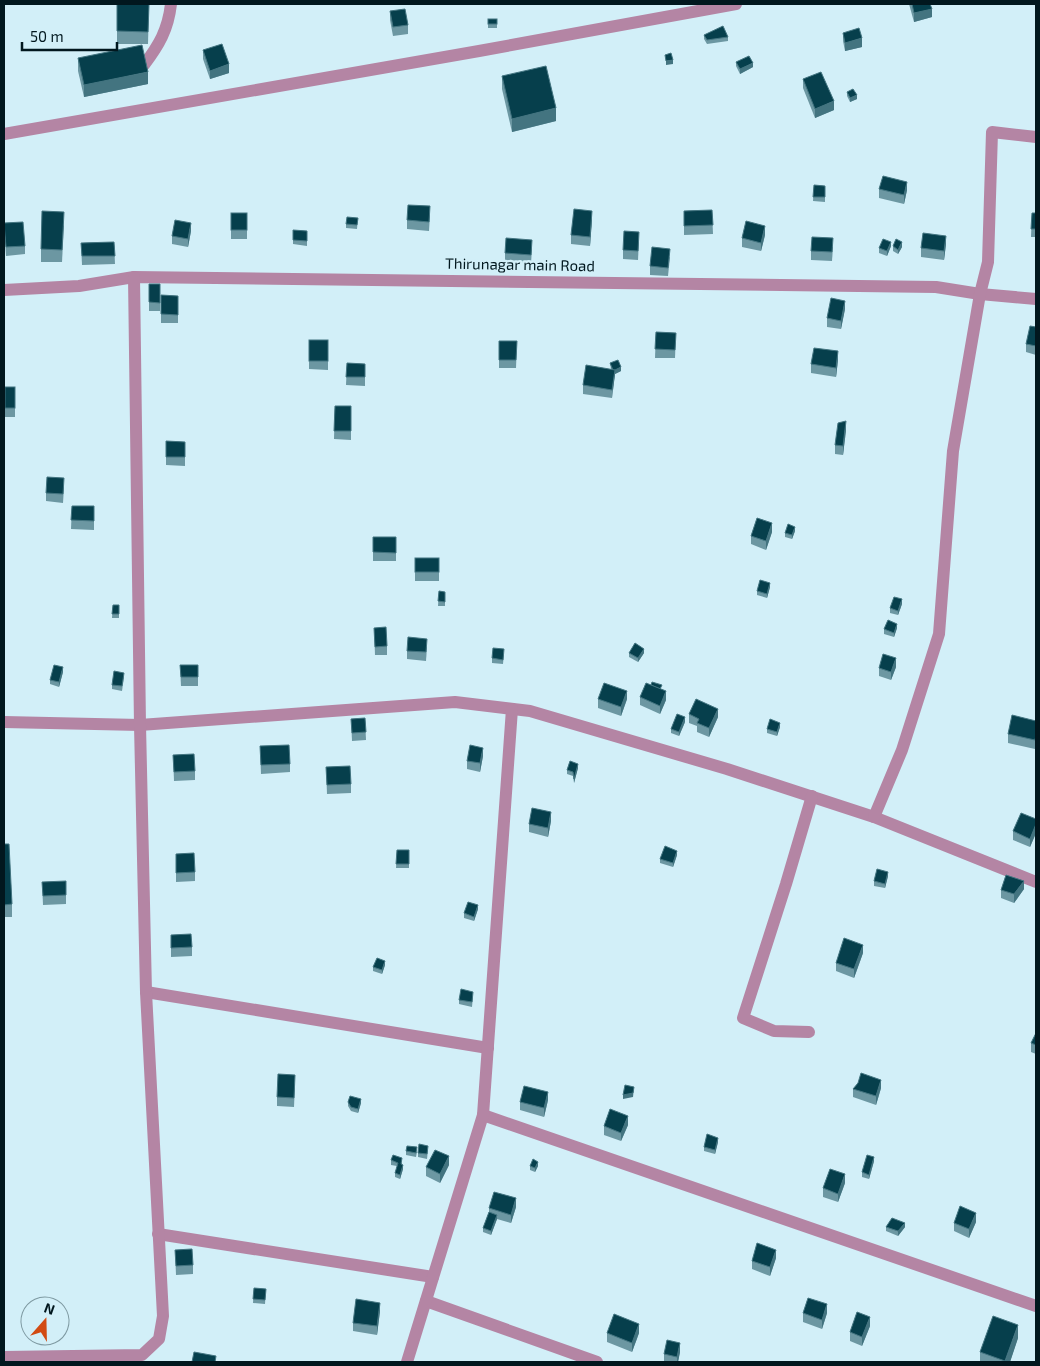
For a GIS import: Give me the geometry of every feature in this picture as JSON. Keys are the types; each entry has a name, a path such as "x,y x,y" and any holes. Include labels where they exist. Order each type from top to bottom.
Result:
{"street":[{"path":"144,65 158,46 169,21 171,4"},
{"path":"4,134 94,116 460,54 736,4"},
{"path":"874,817 902,750 939,634 953,451 980,294 988,262 992,132 1036,137"},
{"path":"4,1357 142,1356 159,1339 163,1316 146,992 140,725 134,277"},
{"name":"Thirunagar main Road","path":"4,290 79,286 134,277 936,287 980,294 1036,299"},
{"path":"4,722 140,725 455,702 512,709 539,714 812,796 874,817 1036,882"},
{"path":"407,1362 483,1115 512,709"},
{"path":"808,1032 774,1031 744,1018 812,796"},
{"path":"146,992 488,1048"},
{"path":"483,1115 1036,1306"},
{"path":"158,1234 433,1277"},
{"path":"426,1301 597,1362"}],"building":[{"path":"117,4 149,4 148,32 117,31"},
{"path":"912,4 930,4 932,9 914,13"},
{"path":"405,9 408,25 393,27 390,11"},
{"path":"488,19 497,19 497,24 488,24"},
{"path":"723,26 728,37 707,40 704,35"},
{"path":"859,28 862,38 845,43 843,33"},
{"path":"222,44 229,64 210,71 203,50"},
{"path":"142,45 148,72 84,85 78,58"},
{"path":"671,53 673,60 666,61 665,55"},
{"path":"749,56 753,63 740,69 736,62"},
{"path":"546,66 556,108 512,119 502,76"},
{"path":"821,72 834,101 815,109 803,79"},
{"path":"853,89 857,95 850,98 847,92"},
{"path":"883,176 907,182 904,195 879,189"},
{"path":"814,185 825,186 825,197 813,197"},
{"path":"408,205 430,206 429,222 407,220"},
{"path":"574,209 592,211 590,237 571,235"},
{"path":"712,210 713,225 684,226 684,211"},
{"path":"42,211 64,212 62,250 41,249"},
{"path":"231,213 247,213 247,230 231,230"},
{"path":"1032,213 1036,213 1036,229 1031,229"},
{"path":"347,217 358,218 357,225 346,224"},
{"path":"175,220 191,223 188,239 172,236"},
{"path":"746,221 765,226 761,243 742,238"},
{"path":"23,222 25,246 6,247 4,223"},
{"path":"293,230 307,231 307,241 293,240"},
{"path":"624,231 639,232 638,251 623,250"},
{"path":"923,233 946,236 944,251 921,248"},
{"path":"812,237 833,238 832,252 811,251"},
{"path":"506,238 532,240 531,255 505,253"},
{"path":"883,239 891,242 887,251 879,248"},
{"path":"896,239 902,242 898,250 893,246"},
{"path":"114,242 115,256 82,256 81,243"},
{"path":"652,247 670,249 668,268 650,266"},
{"path":"149,284 160,284 160,303 149,302"},
{"path":"161,295 178,296 178,315 161,314"},
{"path":"831,298 845,301 841,321 827,318"},
{"path":"1030,326 1036,327 1036,346 1026,344"},
{"path":"656,332 676,333 675,350 655,349"},
{"path":"309,340 328,340 328,361 309,361"},
{"path":"499,341 517,341 516,360 499,360"},
{"path":"814,348 838,351 836,368 811,364"},
{"path":"618,360 621,367 613,370 610,363"},
{"path":"347,363 365,364 365,377 346,377"},
{"path":"586,365 615,370 612,390 583,385"},
{"path":"5,387 15,387 15,408 5,408"},
{"path":"335,406 351,406 351,431 334,431"},
{"path":"846,421 843,446 835,445 838,423"},
{"path":"166,441 185,442 185,457 166,457"},
{"path":"47,477 64,478 63,494 46,493"},
{"path":"72,506 94,506 94,521 71,520"},
{"path":"757,518 772,523 766,541 751,536"},
{"path":"788,524 795,527 792,535 785,533"},
{"path":"373,537 396,537 396,553 373,552"},
{"path":"415,558 439,558 439,572 415,572"},
{"path":"760,580 770,583 767,594 757,591"},
{"path":"439,591 445,592 445,602 438,601"},
{"path":"894,597 902,599 898,611 890,608"},
{"path":"113,605 119,605 119,614 112,614"},
{"path":"888,620 897,624 894,633 884,629"},
{"path":"386,627 387,646 375,647 374,628"},
{"path":"408,637 427,639 426,652 407,651"},
{"path":"635,643 644,649 638,658 629,653"},
{"path":"493,648 504,649 503,660 492,658"},
{"path":"883,654 896,658 891,672 879,668"},
{"path":"54,665 63,667 59,682 50,680"},
{"path":"180,665 198,665 198,677 181,677"},
{"path":"114,671 124,673 122,686 112,685"},
{"path":"652,682 662,685 660,689 651,685"},
{"path":"604,683 627,691 621,707 598,699"},
{"path":"646,683 666,691 660,706 640,697"},
{"path":"696,699 718,709 709,728 697,723 699,719 689,714"},
{"path":"677,714 685,717 679,732 671,729"},
{"path":"1012,715 1036,721 1035,740 1008,734"},
{"path":"365,718 366,732 352,733 351,719"},
{"path":"770,719 780,723 777,732 767,729"},
{"path":"289,745 290,764 261,765 260,746"},
{"path":"470,745 483,748 480,763 467,761"},
{"path":"194,754 195,771 174,772 173,755"},
{"path":"570,761 578,764 574,779 573,772 567,770"},
{"path":"350,766 351,784 327,785 326,767"},
{"path":"532,808 551,812 548,828 529,824"},
{"path":"1021,813 1036,819 1030,839 1013,831"},
{"path":"4,844 9,844 12,904 4,905"},
{"path":"665,846 677,851 673,863 660,859"},
{"path":"397,850 409,850 409,864 396,864"},
{"path":"194,853 195,872 176,873 176,854"},
{"path":"877,869 888,872 885,884 874,881"},
{"path":"1006,875 1024,881 1014,894 1001,890"},
{"path":"66,881 66,895 43,896 42,882"},
{"path":"468,902 478,905 474,917 464,913"},
{"path":"191,934 192,947 171,948 171,935"},
{"path":"844,938 863,945 854,969 836,963"},
{"path":"377,958 385,961 382,970 373,967"},
{"path":"461,989 473,992 472,1002 459,1000"},
{"path":"1036,1033 1036,1045 1031,1043"},
{"path":"861,1073 881,1080 876,1096 853,1089 858,1083"},
{"path":"278,1074 295,1075 294,1098 277,1097"},
{"path":"625,1085 634,1087 633,1093 623,1095"},
{"path":"524,1086 548,1092 544,1108 520,1102"},
{"path":"350,1096 361,1099 358,1109 351,1107 348,1102"},
{"path":"610,1109 628,1116 621,1133 604,1126"},
{"path":"707,1134 718,1138 715,1150 704,1147"},
{"path":"419,1144 428,1146 427,1154 418,1153"},
{"path":"407,1146 417,1147 416,1153 406,1151"},
{"path":"435,1150 449,1156 440,1174 426,1167"},
{"path":"393,1155 402,1158 401,1164 403,1165 400,1175 395,1173 398,1163 391,1160"},
{"path":"867,1155 874,1157 869,1175 862,1172"},
{"path":"533,1159 538,1162 535,1168 530,1166"},
{"path":"830,1169 845,1174 838,1194 823,1188"},
{"path":"494,1192 516,1198 511,1215 489,1208"},
{"path":"960,1206 976,1213 969,1229 954,1223"},
{"path":"489,1212 497,1215 491,1231 483,1228"},
{"path":"892,1218 905,1223 898,1231 886,1227"},
{"path":"757,1243 776,1250 770,1267 752,1261"},
{"path":"192,1249 193,1265 176,1266 175,1250"},
{"path":"254,1288 266,1289 265,1300 253,1299"},
{"path":"808,1298 827,1304 822,1320 803,1313"},
{"path":"356,1299 380,1303 377,1326 353,1323"},
{"path":"857,1312 870,1317 862,1337 850,1332"},
{"path":"614,1314 639,1324 632,1343 607,1333"},
{"path":"993,1316 1018,1325 1005,1361 980,1352"},
{"path":"667,1340 680,1343 677,1357 664,1354"},
{"path":"194,1352 216,1356 215,1362 192,1362"}]}
